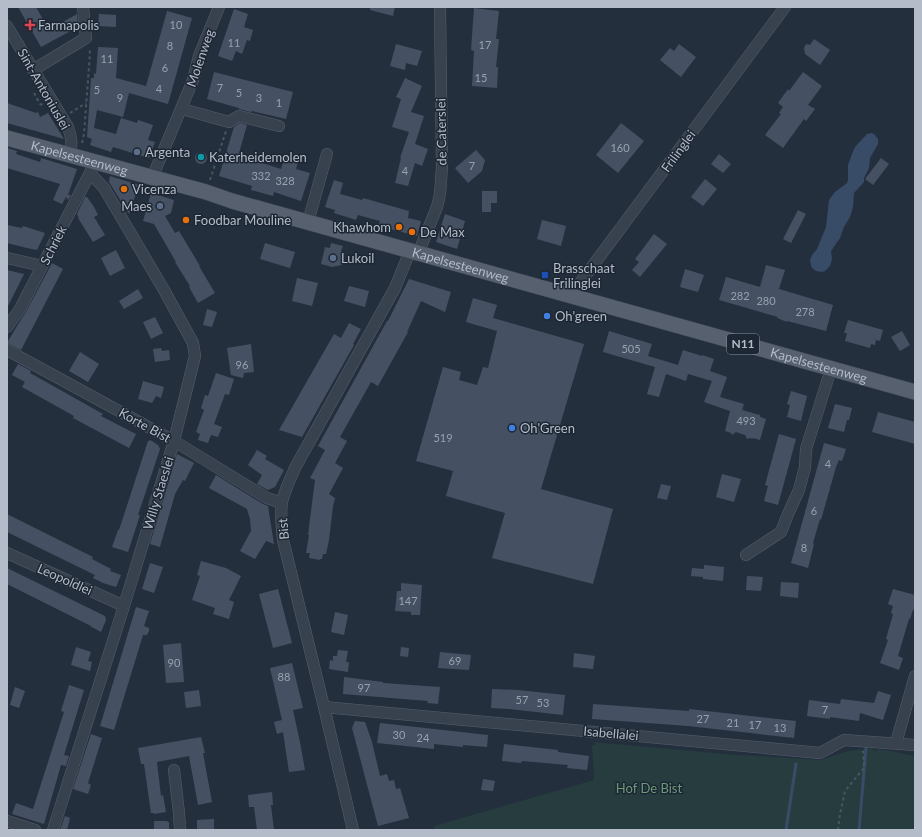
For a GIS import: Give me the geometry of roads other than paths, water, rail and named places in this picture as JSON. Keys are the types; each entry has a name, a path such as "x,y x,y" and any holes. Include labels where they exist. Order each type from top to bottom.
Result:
{"main road":[{"name":"Kapelsesteenweg","path":"7,138 71,148 93,168 152,178 206,192 232,201 831,369 914,390"}],"street":[{"path":"33,70 86,38 83,7"},
{"name":"Molenweg","path":"152,178 182,109 193,80 199,56 219,7"},
{"name":"de Caterslei","path":"414,252 437,207 440,194 442,167 440,7"},
{"name":"Frilinglei","path":"571,296 785,7"},
{"name":"Sint-Antoniuslei","path":"7,26 68,127 71,135 71,148"},
{"path":"182,109 229,122 239,116 278,126"},
{"path":"308,222 327,154"},
{"name":"Schriek","path":"7,326 20,309 93,168"},
{"name":"Willy Staeslei","path":"53,830 124,606 174,441 195,356 193,343 93,168"},
{"name":"Bist","path":"353,830 283,540 281,522 282,503 296,466 414,252"},
{"path":"7,258 42,266"},
{"name":"Korte Bist","path":"7,350 174,441 267,498 282,503"},
{"path":"746,555 781,532 799,490 805,467 806,449 831,369"},
{"name":"Leopoldlei","path":"7,553 124,606"},
{"path":"896,743 915,676"},
{"name":"Isabellalei","path":"324,707 820,753 844,740 915,745"},
{"path":"174,770 180,830"},
{"path":"7,821 35,830"}],"water":[{"path":"872,133 878,139 878,144 870,158 869,168 864,178 864,182 854,193 853,207 850,217 840,238 831,251 832,259 830,266 825,271 816,271 812,268 810,260 817,249 826,227 829,200 835,192 847,183 848,165 855,147 867,134"}],"waterway":[{"path":"859,830 866,748"},
{"path":"786,830 796,764"}],"place":[{"name":"Farmapolis","path":"30,25"},
{"name":"Argenta","path":"137,152"},
{"name":"Katerheidemolen","path":"201,157"},
{"name":"Vicenza","path":"124,189"},
{"name":"Maes","path":"160,206"},
{"name":"Foodbar Mouline","path":"186,220"},
{"name":"Khawhom","path":"399,227"},
{"name":"De Max","path":"412,232"},
{"name":"Lukoil","path":"333,258"},
{"name":"Brasschaat Frilinglei","path":"545,275"},
{"name":"Oh'green","path":"547,316"},
{"name":"Oh'Green","path":"512,428"}],"park label":[{"name":"Hof De Bist","path":"649,788"}]}
